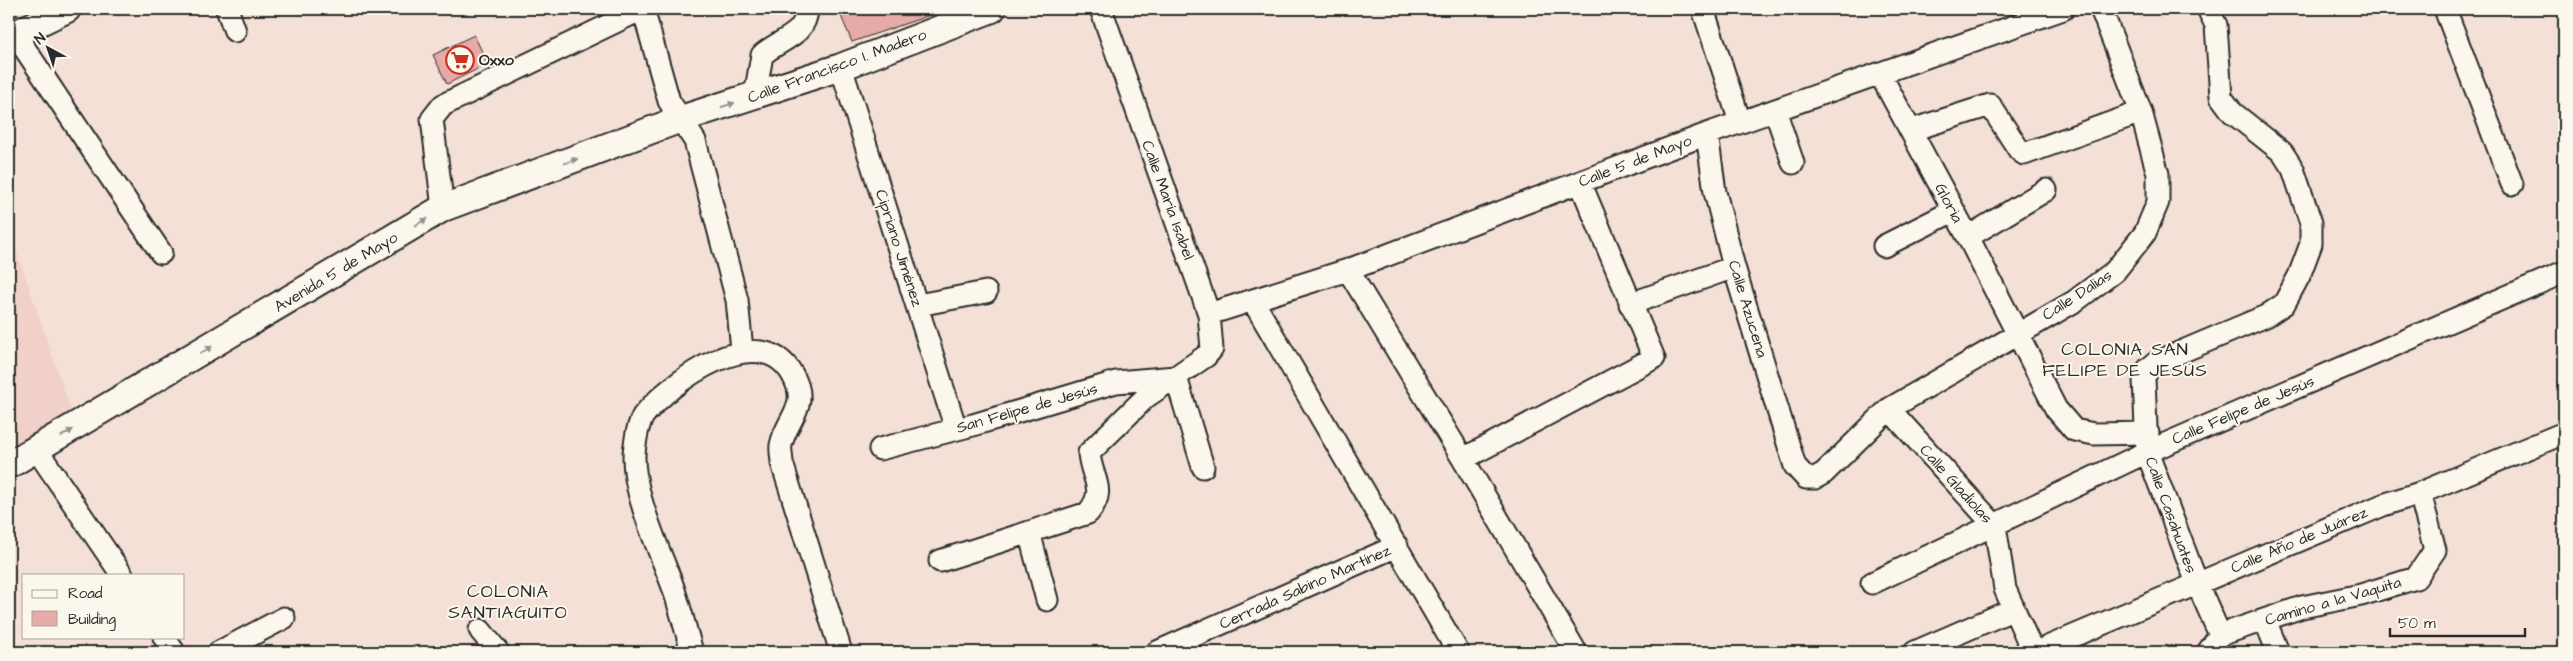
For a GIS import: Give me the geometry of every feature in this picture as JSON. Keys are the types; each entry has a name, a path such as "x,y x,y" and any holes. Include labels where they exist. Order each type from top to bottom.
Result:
{"main road":[{"path":"12,35 67,9"},
{"name":"Calle Francisco I. Madero","path":"681,120 841,67 992,9"},
{"name":"Avenida 5 de Mayo","path":"9,465 443,208 681,120"}],"street":[{"path":"227,9 235,31"},
{"path":"443,208 432,119 443,105 642,9 669,101 695,141 737,300 742,350"},
{"path":"755,96 762,54 773,45 798,32 806,20 807,9"},
{"name":"Calle María Isabel","path":"1101,9 1208,314 1212,349 1176,377"},
{"path":"1703,9 1740,122"},
{"name":"Calle 5 de Mayo","path":"1208,314 1348,270 1707,134 2063,9"},
{"name":"Calle Dalias","path":"1806,478 1815,478 1824,473 1889,409 2074,301 2115,271 2145,233 2158,202 2158,174 2141,112 2101,9"},
{"name":"Calle Casahuates","path":"2208,9 2216,25 2221,97 2233,113 2282,152 2293,168 2311,223 2311,244 2299,276 2284,304 2266,316 2157,362 2148,368 2144,378 2148,442 2197,583 2214,644"},
{"path":"2445,9 2512,184"},
{"path":"12,35 161,253"},
{"name":"Cipriano Jiménez","path":"841,67 956,429"},
{"name":"Gloria","path":"1880,74 1912,130 2056,410 2074,430 2148,442"},
{"path":"1912,130 1990,105 2019,150 2024,154 2141,112"},
{"path":"1776,110 1793,163"},
{"name":"Calle Azucena","path":"1707,134 1715,192 1734,267 1795,466 1806,478"},
{"path":"1463,459 1654,358 1580,182"},
{"path":"1968,237 2046,190"},
{"path":"1884,246 1953,211"},
{"path":"1630,304 1734,267"},
{"path":"1348,270 1463,459 1576,652"},
{"name":"Calle Felipe de Jesús","path":"1872,583 1995,526 2148,442 2564,272"},
{"path":"918,306 986,292"},
{"path":"1252,301 1458,652"},
{"path":"692,652 676,597 635,481 634,446 642,418 668,390 717,359 742,350 764,351 784,364 792,374 798,390 799,405 781,445 782,464 840,652"},
{"path":"940,561 1088,513 1096,503 1099,489 1089,453 1146,397 1176,377 1203,467"},
{"name":"San Felipe de Jesús","path":"880,449 956,429 1116,382 1176,377"},
{"name":"Calle Gladiolas","path":"1889,409 1995,526 2005,589 2035,652"},
{"name":"Calle Año de Juárez","path":"2035,652 2197,583 2564,433"},
{"path":"37,450 121,574"},
{"name":"Camino a la Vaquita","path":"2214,644 2265,620 2302,607 2361,596 2416,578 2435,550 2420,493"},
{"path":"1029,532 1047,600"},
{"name":"Cerrada Sabino Martínez","path":"1157,652 1397,546"},
{"path":"1926,650 2014,609"},
{"path":"218,652 284,618"},
{"path":"2265,620 2278,652"},
{"path":"480,630 498,652"},
{"path":"165,638 174,652"}],"shaded area":[{"path":"9,229 72,413 9,450"}],"building":[{"path":"838,9 941,9 942,11 852,42"},
{"name":"Oxxo","path":"474,35 488,64 447,84 433,55"}],"place":[{"name":"Oxxo","path":"460,60"}],"district":[{"name":"COLONIA SAN FELIPE DE JESÚS","path":"2125,359"},
{"name":"COLONIA SANTIAGUITO","path":"508,601"}]}
